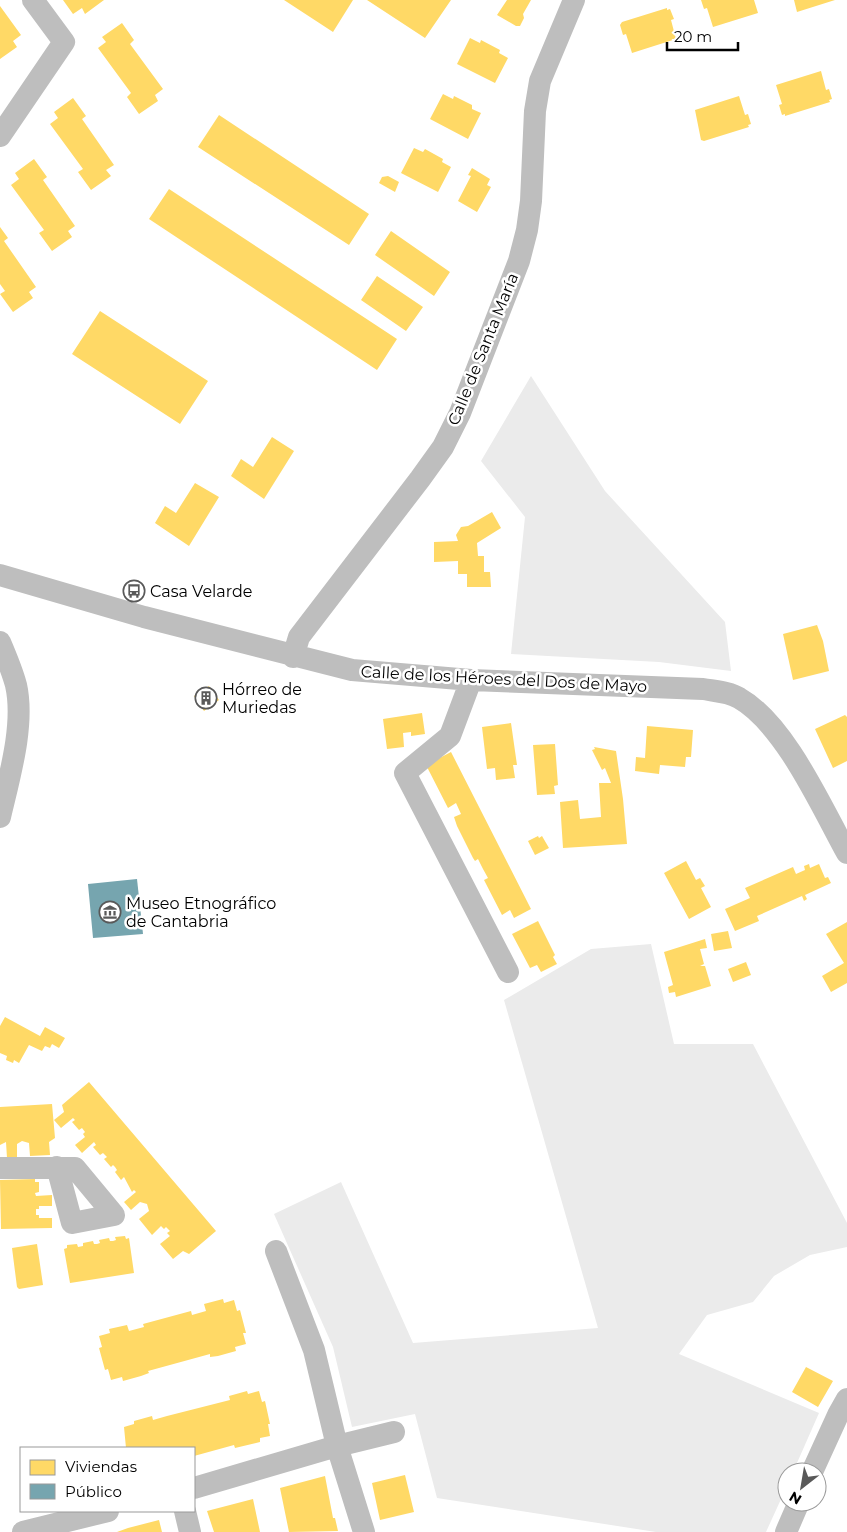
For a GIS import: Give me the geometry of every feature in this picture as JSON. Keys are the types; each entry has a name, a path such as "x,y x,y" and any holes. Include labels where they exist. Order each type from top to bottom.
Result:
{"street":[{"path":"0,136 64,42 33,0"},
{"name":"Calle de Santa María","path":"293,657 299,637 443,447 460,413 519,261 530,208 535,111 540,82 574,0"},
{"name":"Calle de los Héroes del Dos de Mayo","path":"0,575 144,617 293,657 352,670 471,680 702,689 739,697 766,720 793,757 847,854"},
{"path":"0,642 16,686 17,723 15,754 0,817"},
{"path":"471,680 450,736 405,773 508,972"},
{"path":"0,1168 57,1167"},
{"path":"276,1252 314,1350 337,1446 364,1532"},
{"path":"816,1462 838,1414 847,1400"},
{"path":"195,1488 337,1446 394,1432"},
{"path":"23,1532 104,1512"},
{"path":"185,1512 190,1532"},
{"path":"786,1532 795,1512"}],"shaded area":[{"path":"531,376 605,491 725,622 731,671 659,662 511,654 525,517 481,461"},
{"path":"651,944 674,1044 753,1044 847,1223 847,1247 810,1255 774,1276 753,1302 707,1315 679,1354 819,1413 797,1462 777,1462 777,1508 766,1532 656,1532 437,1498 415,1414 352,1427 333,1347 274,1214 341,1182 413,1343 598,1328 504,1000 591,949"}],"building: Viviendas":[{"path":"63,0 104,0 85,14 82,8 73,14"},
{"path":"284,0 353,0 333,32"},
{"path":"367,0 451,0 425,38"},
{"path":"507,0 531,0 523,14 524,18 520,26 516,26 497,15"},
{"path":"701,0 754,0 758,13 713,27 707,8 704,9"},
{"path":"794,0 835,0 797,12"},
{"path":"0,6 21,35 13,41 17,47 0,59"},
{"path":"667,8 667,10 670,9 674,19 671,20 676,39 632,53 626,34 623,35 620,25 622,22"},
{"path":"122,23 134,40 130,44 163,89 155,95 158,101 139,114 127,97 131,93 98,48 106,42 102,37"},
{"path":"470,38 480,43 481,40 500,50 499,53 508,58 495,83 457,64"},
{"path":"821,71 826,90 829,89 832,99 829,100 830,102 785,116 785,114 782,115 779,105 782,104 776,85"},
{"path":"443,94 453,99 454,96 472,105 472,109 481,113 468,139 430,119"},
{"path":"739,96 745,115 748,114 751,124 748,125 749,127 704,141 701,140 695,110"},
{"path":"73,98 86,116 82,119 114,165 106,170 111,176 91,190 78,172 83,169 50,124 58,118 54,112"},
{"path":"219,115 369,214 349,245 198,147"},
{"path":"414,148 423,152 425,149 443,159 442,162 451,167 438,192 401,173"},
{"path":"34,159 47,177 43,180 75,226 68,231 72,237 52,251 39,233 44,230 11,185 19,179 15,173"},
{"path":"472,168 490,179 487,185 491,187 477,212 458,201 471,176 468,175"},
{"path":"388,176 399,182 395,192 379,183 382,177"},
{"path":"169,189 397,339 377,370 149,219"},
{"path":"0,227 8,238 4,241 36,287 29,292 33,298 13,312 0,294 5,291 0,284"},
{"path":"391,231 450,272 434,296 375,255"},
{"path":"377,276 423,307 406,331 361,300"},
{"path":"100,311 208,381 180,424 72,354"},
{"path":"272,437 294,451 264,499 231,476 241,459 253,467"},
{"path":"195,483 219,497 189,546 155,523 165,506 176,513"},
{"path":"492,512 501,528 477,543 478,556 484,556 484,572 490,572 491,587 467,587 467,574 458,574 458,561 434,562 434,542 458,541 456,535 461,527 468,526"},
{"path":"817,625 823,641 829,671 793,680 783,634"},
{"name":"Hórreo de Muriedas","path":"209,686 219,700 204,711 194,696"},
{"path":"422,713 425,734 411,736 411,732 403,733 404,747 387,749 383,719"},
{"path":"845,715 847,717 847,761 833,768 815,729"},
{"path":"511,723 517,765 513,765 515,778 496,780 495,768 487,769 482,727"},
{"path":"647,726 693,730 691,757 686,757 685,767 660,765 659,774 635,771 636,757 645,758"},
{"path":"555,744 558,785 554,786 555,794 537,795 533,745"},
{"path":"594,747 616,751 627,844 563,848 560,802 578,800 580,819 601,817 599,783 611,783 605,768 602,770 592,750 595,749"},
{"path":"451,752 531,909 514,918 510,910 502,915 484,880 488,878 478,859 475,861 473,858 457,826 454,817 461,814 456,803 448,808 426,765"},
{"path":"538,836 539,838 542,836 549,848 535,855 528,841"},
{"path":"686,861 696,880 700,878 705,886 701,888 711,907 689,919 664,873"},
{"path":"809,864 810,868 819,864 825,878 828,877 831,883 805,895 807,899 804,901 802,896 757,916 759,921 735,931 725,909 750,898 745,888 793,867 796,874 805,870 804,866"},
{"path":"538,921 555,955 553,957 557,964 541,972 537,965 530,968 512,934"},
{"path":"847,922 847,983 831,992 822,976 844,963 826,934"},
{"path":"728,931 732,948 714,951 711,934"},
{"path":"705,939 707,948 700,949 704,964 700,966 705,966 711,986 676,997 675,992 669,993 668,987 673,985 664,952"},
{"path":"746,962 751,975 733,982 728,969"},
{"path":"5,1017 40,1036 45,1027 65,1038 59,1048 52,1044 50,1048 45,1046 42,1051 29,1045 19,1063 14,1060 13,1063 6,1060 7,1056 0,1053 0,1026"},
{"path":"89,1082 216,1231 189,1254 183,1251 173,1259 160,1244 170,1236 167,1233 170,1231 166,1227 164,1229 161,1226 152,1235 139,1219 149,1211 147,1204 140,1202 131,1210 124,1202 136,1192 134,1190 132,1192 124,1177 121,1180 115,1172 117,1170 115,1167 113,1165 111,1167 104,1159 107,1157 103,1153 100,1155 93,1147 96,1145 94,1142 82,1153 75,1145 85,1137 83,1134 85,1132 82,1128 79,1130 72,1122 75,1120 73,1118 61,1128 54,1120 64,1112 62,1105"},
{"path":"52,1104 55,1138 49,1142 50,1155 30,1156 29,1143 22,1141 17,1144 17,1157 7,1158 6,1142 0,1145 0,1107"},
{"path":"35,1179 35,1182 39,1182 39,1192 35,1193 36,1196 52,1195 52,1206 39,1206 39,1209 36,1209 36,1215 39,1215 39,1218 52,1218 52,1228 1,1229 0,1180"},
{"path":"125,1236 126,1239 129,1238 134,1273 70,1283 64,1249 67,1248 67,1245 77,1244 78,1247 83,1246 83,1243 93,1241 94,1244 97,1244 100,1243 99,1240 109,1238 110,1241 113,1241 116,1240 115,1237"},
{"path":"37,1244 43,1285 19,1289 17,1287 12,1248"},
{"path":"223,1299 224,1303 234,1300 237,1311 240,1310 246,1333 243,1333 246,1344 235,1347 236,1351 218,1356 210,1357 210,1354 148,1371 149,1373 123,1381 122,1377 111,1380 108,1369 105,1370 99,1348 102,1347 99,1336 110,1333 109,1329 127,1325 129,1331 144,1327 143,1324 191,1311 192,1315 206,1311 204,1304"},
{"path":"806,1367 833,1381 818,1407 792,1392"},
{"path":"247,1391 248,1394 259,1391 262,1402 265,1401 270,1424 268,1424 270,1436 260,1438 260,1442 235,1448 234,1445 195,1456 195,1447 126,1447 124,1427 134,1424 134,1421 152,1416 153,1420 230,1400 229,1396"},
{"path":"405,1475 414,1512 380,1520 372,1483"},
{"path":"325,1476 333,1518 335,1518 338,1531 289,1532 280,1488"},
{"path":"253,1499 260,1532 214,1532 207,1511"},
{"path":"159,1520 162,1532 117,1532 128,1528"}],"building: Público":[{"name":"Museo Etnográfico de Cantabria","path":"137,879 143,934 93,938 88,884"}],"place":[{"name":"Casa Velarde","path":"134,591"},
{"name":"Hórreo de Muriedas","path":"206,698"},
{"name":"Museo Etnográfico de Cantabria","path":"110,912"}]}
